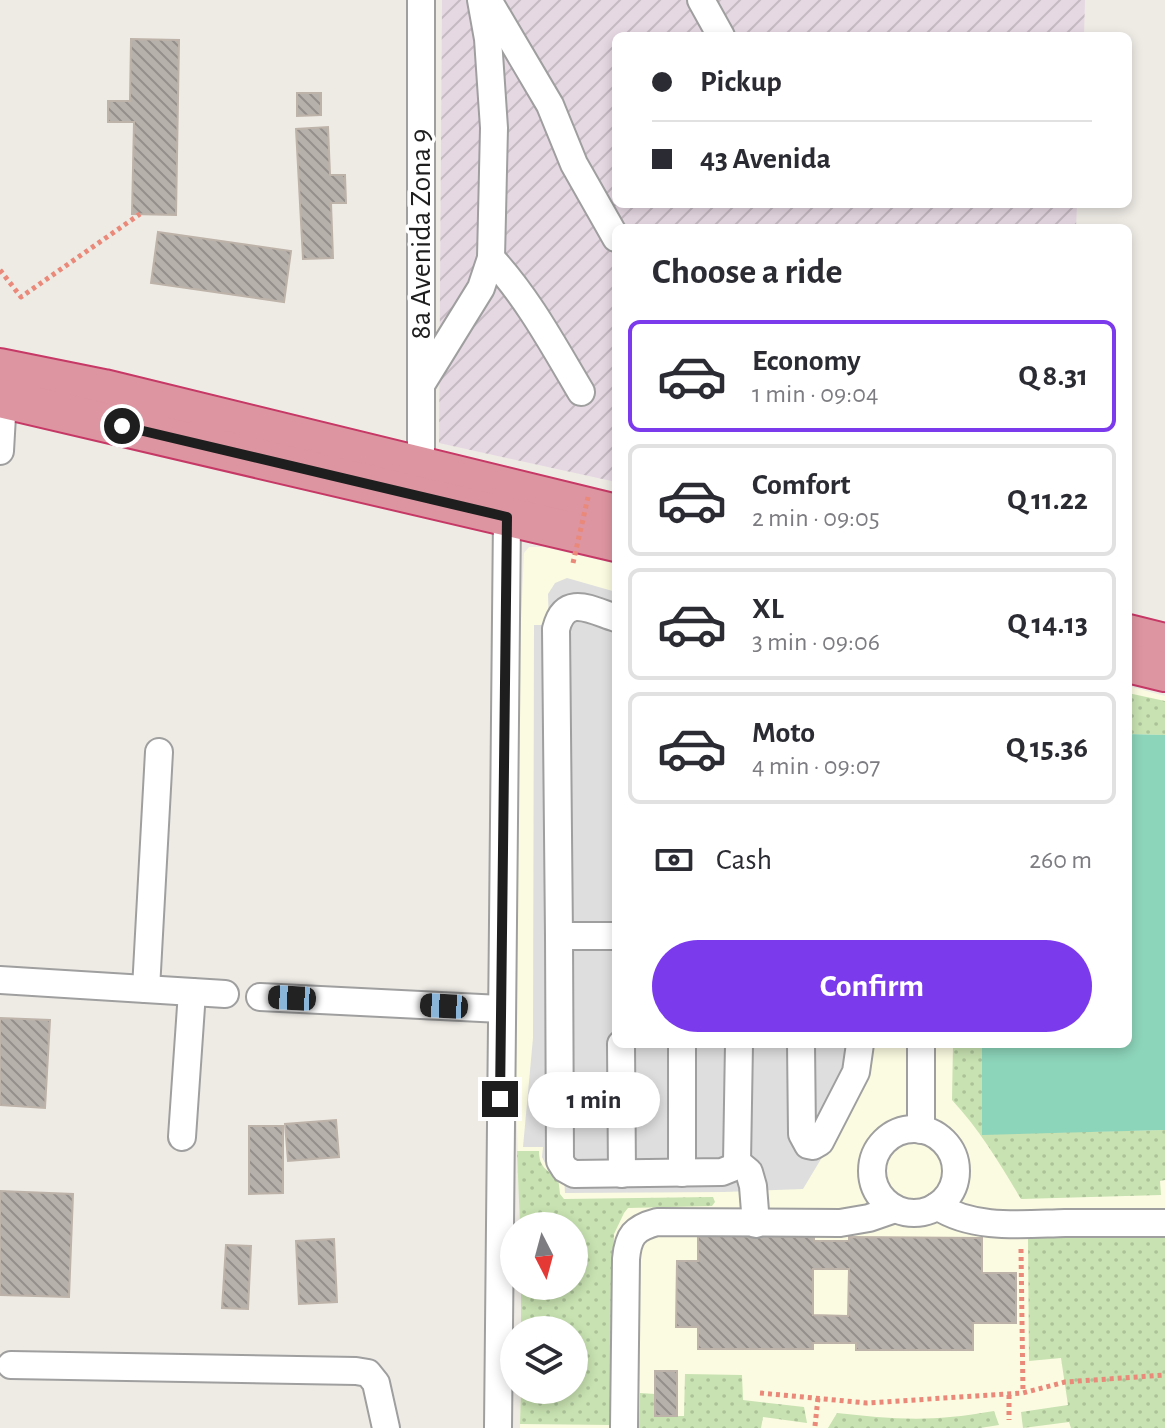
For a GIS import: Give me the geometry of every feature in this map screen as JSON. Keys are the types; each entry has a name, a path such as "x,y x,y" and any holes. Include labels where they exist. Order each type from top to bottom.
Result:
{"highway":[{"path":"1,388 104,389 421,467 602,506"},
{"path":"1,388 612,541"},
{"path":"1132,635 1165,643"},
{"path":"1132,664 1165,672"}],"street":[{"name":"8a Avenida Zona 9","path":"421,0 421,467"},
{"path":"421,385 481,288 491,258 494,128 488,39 481,0"},
{"path":"488,0 550,105 574,164 612,231"},
{"path":"701,0 719,32"},
{"path":"491,258 520,292 581,392"},
{"path":"0,451 1,388"},
{"path":"498,1428 507,517"},
{"path":"612,617 582,607 568,608 559,618 556,629 560,1161 565,1169 574,1174 622,1174 722,1172 732,1168 737,1162 739,1048"},
{"path":"146,989 159,752"},
{"path":"559,936 612,936"},
{"path":"0,980 225,994"},
{"path":"182,1137 192,992"},
{"path":"260,997 501,1009"},
{"path":"621,1048 622,1174"},
{"path":"682,1048 682,1173"},
{"path":"801,1048 802,1134 808,1145 813,1146 820,1142 856,1072 859,1048"},
{"path":"906,1048 914,1130"},
{"path":"914,1130 921,1048"},
{"path":"914,1130 934,1135 945,1143 953,1156 956,1170 954,1184 937,1206 927,1211 905,1213 884,1201 872,1178 872,1165 884,1141 895,1134 914,1130"},
{"path":"737,1162 749,1172 756,1224"},
{"path":"937,1206 963,1219 984,1222 1165,1223"},
{"path":"624,1428 626,1259 627,1245 634,1232 657,1222 840,1223 895,1209"},
{"path":"11,1365 368,1373 376,1383 386,1428"}],"path":[{"path":"0,270 21,297 140,214"},
{"path":"573,563 602,506"},
{"path":"1021,1224 1023,1393"},
{"path":"760,1393 867,1403 1009,1395 1065,1382 1165,1375"},
{"path":"1009,1395 1009,1420"},
{"path":"815,1426 818,1398"}],"shaded area":[{"path":"442,0 1085,0 1084,32 612,32 612,208 1077,208 1076,224 612,224 612,481 439,443"},
{"path":"529,547 544,547 612,563 612,1048 1132,1048 1132,687 1165,696 1165,1428 520,1428 521,1404 588,1404 588,1316 544,1316 522,1306 522,1300 588,1300 588,1212 520,1212 515,1062 519,666 524,553"},
{"path":"567,578 612,591 612,1048 868,1048 836,1134 803,1189 565,1193 564,1175 547,1167 542,1157 543,1147 523,1147 533,1038 534,625 549,625 548,594 555,583"}],"green space":[{"path":"1132,694 1165,701 1165,735 1132,734"},
{"path":"1132,734 1165,735 1165,1130 982,1135 982,1048 1132,1048"},
{"path":"953,1048 982,1048 982,1134 1165,1130 1165,1180 1160,1181 1161,1195 1021,1199 981,1135 952,1100"},
{"path":"517,1151 539,1151 544,1167 558,1177 560,1194 564,1199 713,1197 715,1202 712,1206 628,1208 614,1234 612,1425 520,1424 521,1404 588,1404 588,1316 521,1316 521,1300 588,1300 588,1212 519,1212"},
{"path":"1165,1234 1165,1428 1071,1428 1069,1422 1023,1428 1021,1412 1068,1405 1061,1358 1029,1361 1028,1238"},
{"path":"685,1374 742,1375 743,1400 804,1407 807,1423 763,1417 761,1428 639,1428 640,1393 655,1394 655,1416 684,1416"},
{"path":"994,1411 999,1425 980,1428 828,1428 837,1413 922,1419"}],"building":[{"path":"131,39 179,40 176,215 132,214 134,122 108,122 108,101 130,101"},
{"path":"297,93 321,93 321,115 297,116"},
{"path":"328,127 330,175 345,175 346,203 331,203 333,258 303,259 296,129"},
{"path":"158,232 291,251 284,302 151,283"},
{"path":"0,1018 50,1020 45,1108 0,1105"},
{"path":"336,1120 339,1157 288,1161 285,1124"},
{"path":"249,1126 283,1126 283,1193 249,1194"},
{"path":"0,1191 73,1194 69,1297 0,1295"},
{"path":"698,1236 814,1237 814,1241 849,1241 849,1237 982,1238 982,1273 1016,1273 1016,1323 973,1323 973,1350 856,1350 856,1343 813,1343 813,1349 698,1349 698,1327 676,1327 677,1261 698,1261","holes":["813,1269 849,1269 848,1316 813,1315"]},
{"path":"334,1239 337,1302 299,1304 296,1241"},
{"path":"226,1245 251,1246 248,1309 222,1308"},
{"path":"655,1371 677,1371 677,1416 655,1416"}],"route":[{"path":"122,426 507,517 500,1099"}]}
